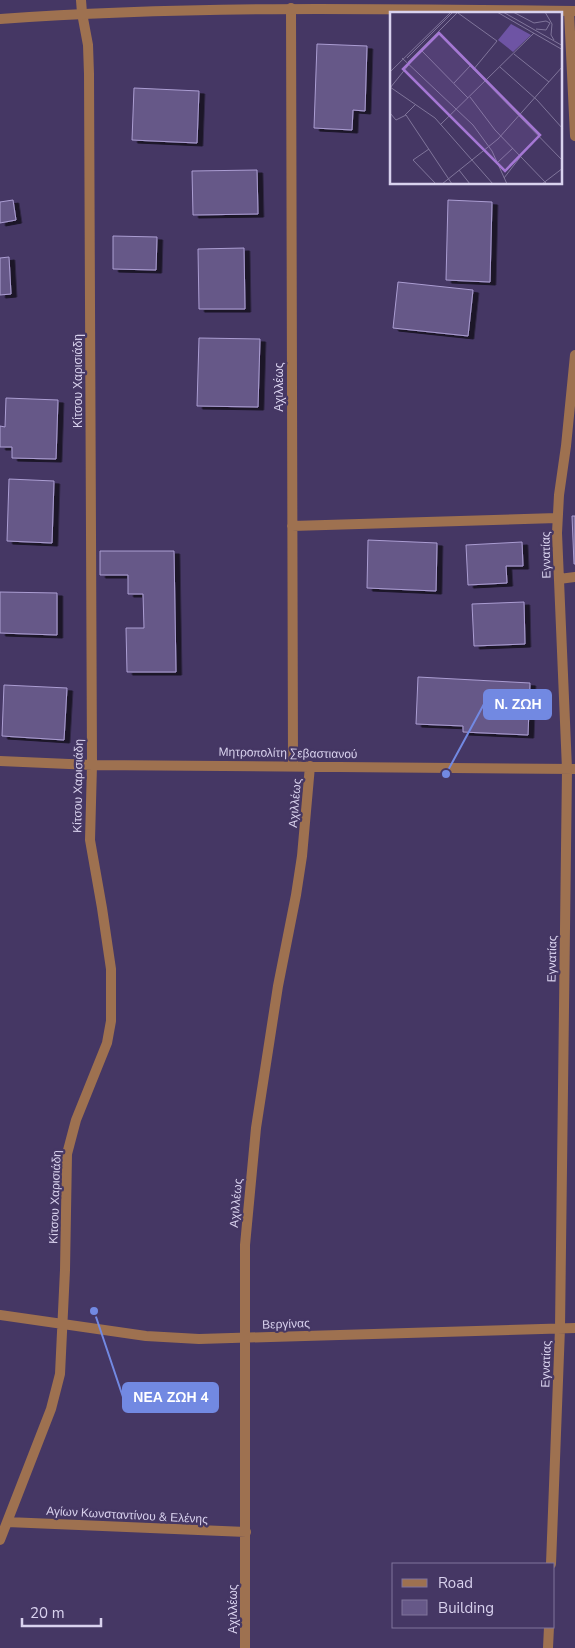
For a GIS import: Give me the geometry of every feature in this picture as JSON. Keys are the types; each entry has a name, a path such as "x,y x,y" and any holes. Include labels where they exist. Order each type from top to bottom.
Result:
{"street":[{"name":"Κίτσου Χαρισιάδη","path":"0,1540 47,1418 60,1374 67,1154 76,1120 107,1042 112,1005 108,944 90,840 92,765 89,74 88,45 81,0"},
{"path":"0,19 82,13 291,8 572,11 575,136"},
{"name":"Αχιλλέως","path":"291,8 293,765"},
{"name":"Εγνατίας","path":"552,1563 560,1328 571,769 558,579 557,518 575,355"},
{"path":"292,526 557,518"},
{"path":"558,579 575,577"},
{"name":"Μητροπολίτη Σεβαστιανού","path":"0,761 92,765 293,765 571,769"},
{"name":"Αχιλλέως","path":"245,1648 245,1245 253,1154 267,1051 302,856 310,766"},
{"name":"Βεργίνας","path":"0,1315 63,1325 172,1338 246,1338 575,1328"},
{"name":"Αγίων Κωνσταντίνου & Ελένης","path":"7,1522 246,1532"},
{"path":"548,1648 549,1628"}],"building":[{"path":"317,44 367,46 365,111 353,110 352,130 314,128"},
{"path":"134,88 199,91 197,143 132,140"},
{"path":"257,170 258,214 193,215 192,171"},
{"path":"13,200 16,220 0,223 0,202"},
{"path":"448,200 492,202 490,282 446,280"},
{"path":"113,236 157,237 156,270 113,269"},
{"path":"244,248 245,309 199,309 198,249"},
{"path":"9,257 11,294 0,295 0,258"},
{"path":"398,282 473,290 468,336 393,328"},
{"path":"199,338 260,339 258,407 197,406"},
{"path":"6,398 58,400 56,459 12,458 12,447 0,447 0,426 5,427"},
{"path":"9,479 54,481 52,543 7,541"},
{"path":"572,516 575,516 575,564 574,564"},
{"path":"368,540 437,543 436,591 367,588"},
{"path":"522,542 523,566 506,566 507,583 468,585 466,545"},
{"path":"100,551 174,551 176,672 127,672 126,628 144,628 143,594 128,594 128,575 100,575"},
{"path":"0,592 57,593 57,635 0,633"},
{"path":"524,602 525,644 474,646 472,604"},
{"path":"418,677 530,683 528,735 463,732 463,726 416,724"},
{"path":"4,685 67,688 64,740 2,736"}],"place":[{"name":"Ν. ΖΩΗ","path":"446,774"},
{"name":"ΝΕΑ ΖΩΗ 4","path":"94,1311"}]}
